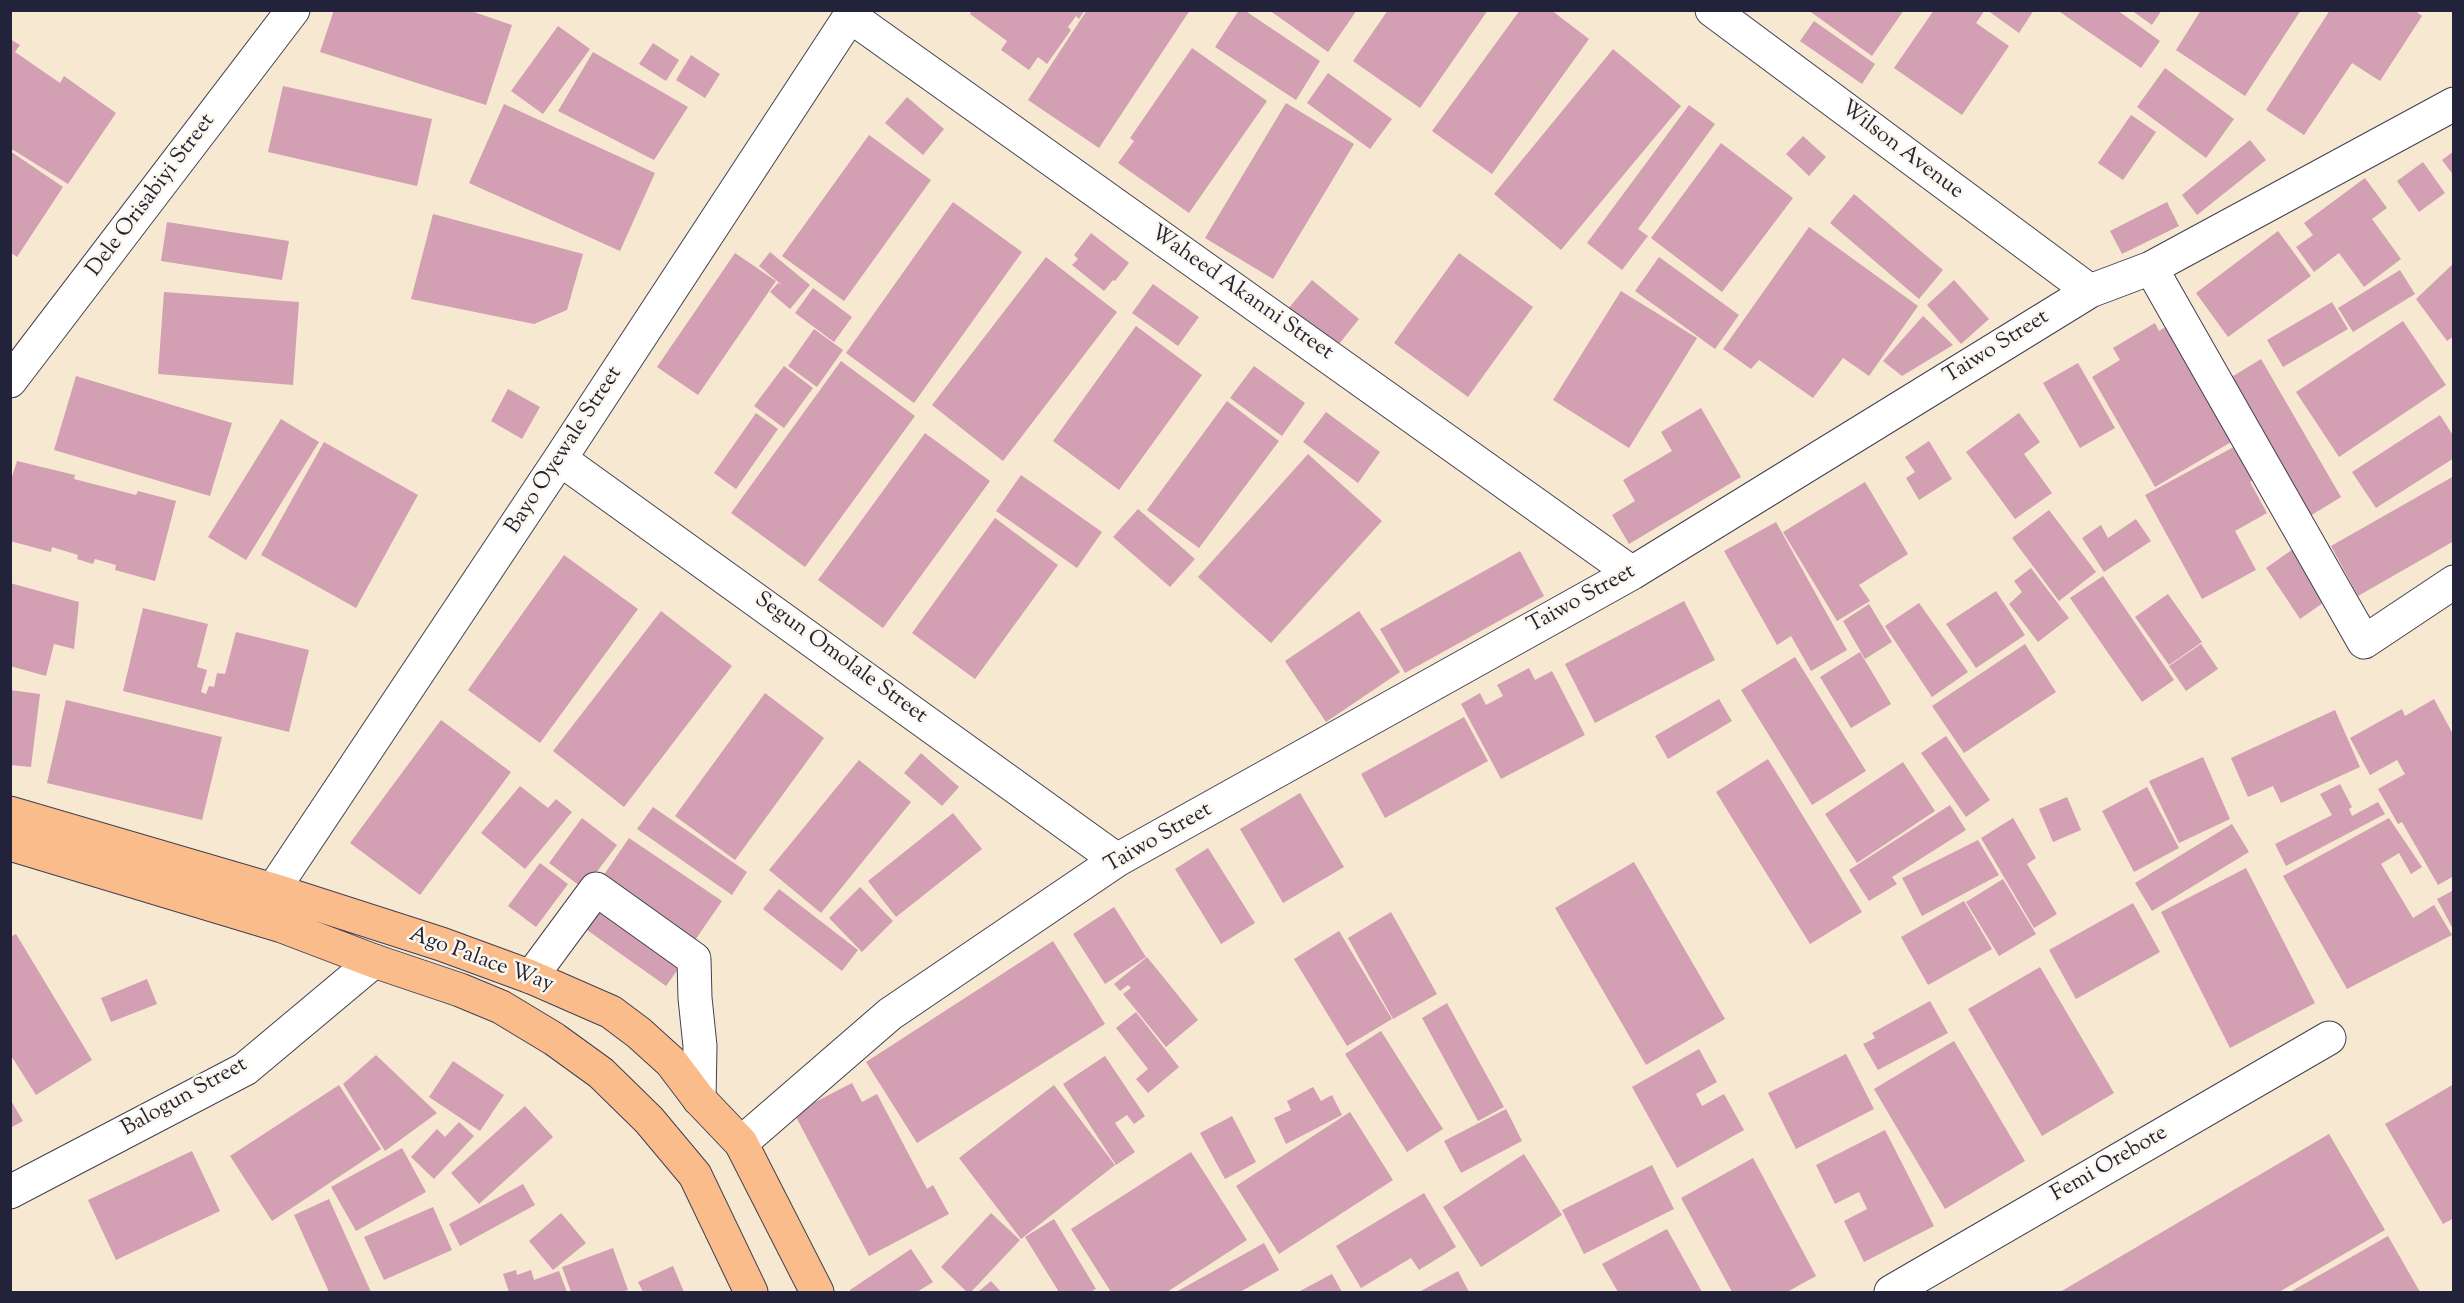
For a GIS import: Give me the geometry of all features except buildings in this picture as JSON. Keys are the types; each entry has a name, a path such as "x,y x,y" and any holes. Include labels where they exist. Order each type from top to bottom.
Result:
{"main road":[{"name":"Ago Palace Way","path":"10,813 273,890 441,944 531,977 611,1012 671,1062 699,1099 741,1143 817,1293"},
{"name":"Ago Palace Way","path":"10,844 282,926 374,962 460,990 501,1007 554,1039 601,1073 649,1120 695,1175 751,1293"}],"street":[{"name":"Dele Orisabiyi Street","path":"10,381 293,10"},
{"name":"Wilson Avenue","path":"1712,10 2090,291"},
{"name":"Bayo Oyewale Street","path":"273,890 560,459 852,13"},
{"name":"Waheed Akanni Street","path":"852,13 1632,573"},
{"name":"Taiwo Street","path":"741,1143 890,1014 1118,860 1632,573 2090,291 2151,268 2454,104"},
{"path":"2151,268 2364,642 2454,582"},
{"name":"Segun Omolale Street","path":"560,459 1118,860"},
{"path":"531,977 596,889 694,958 700,1046 699,1099"},
{"name":"Balogun Street","path":"10,1192 245,1069 374,962"},
{"name":"Femi Orebote","path":"1891,1293 2329,1038"}]}
